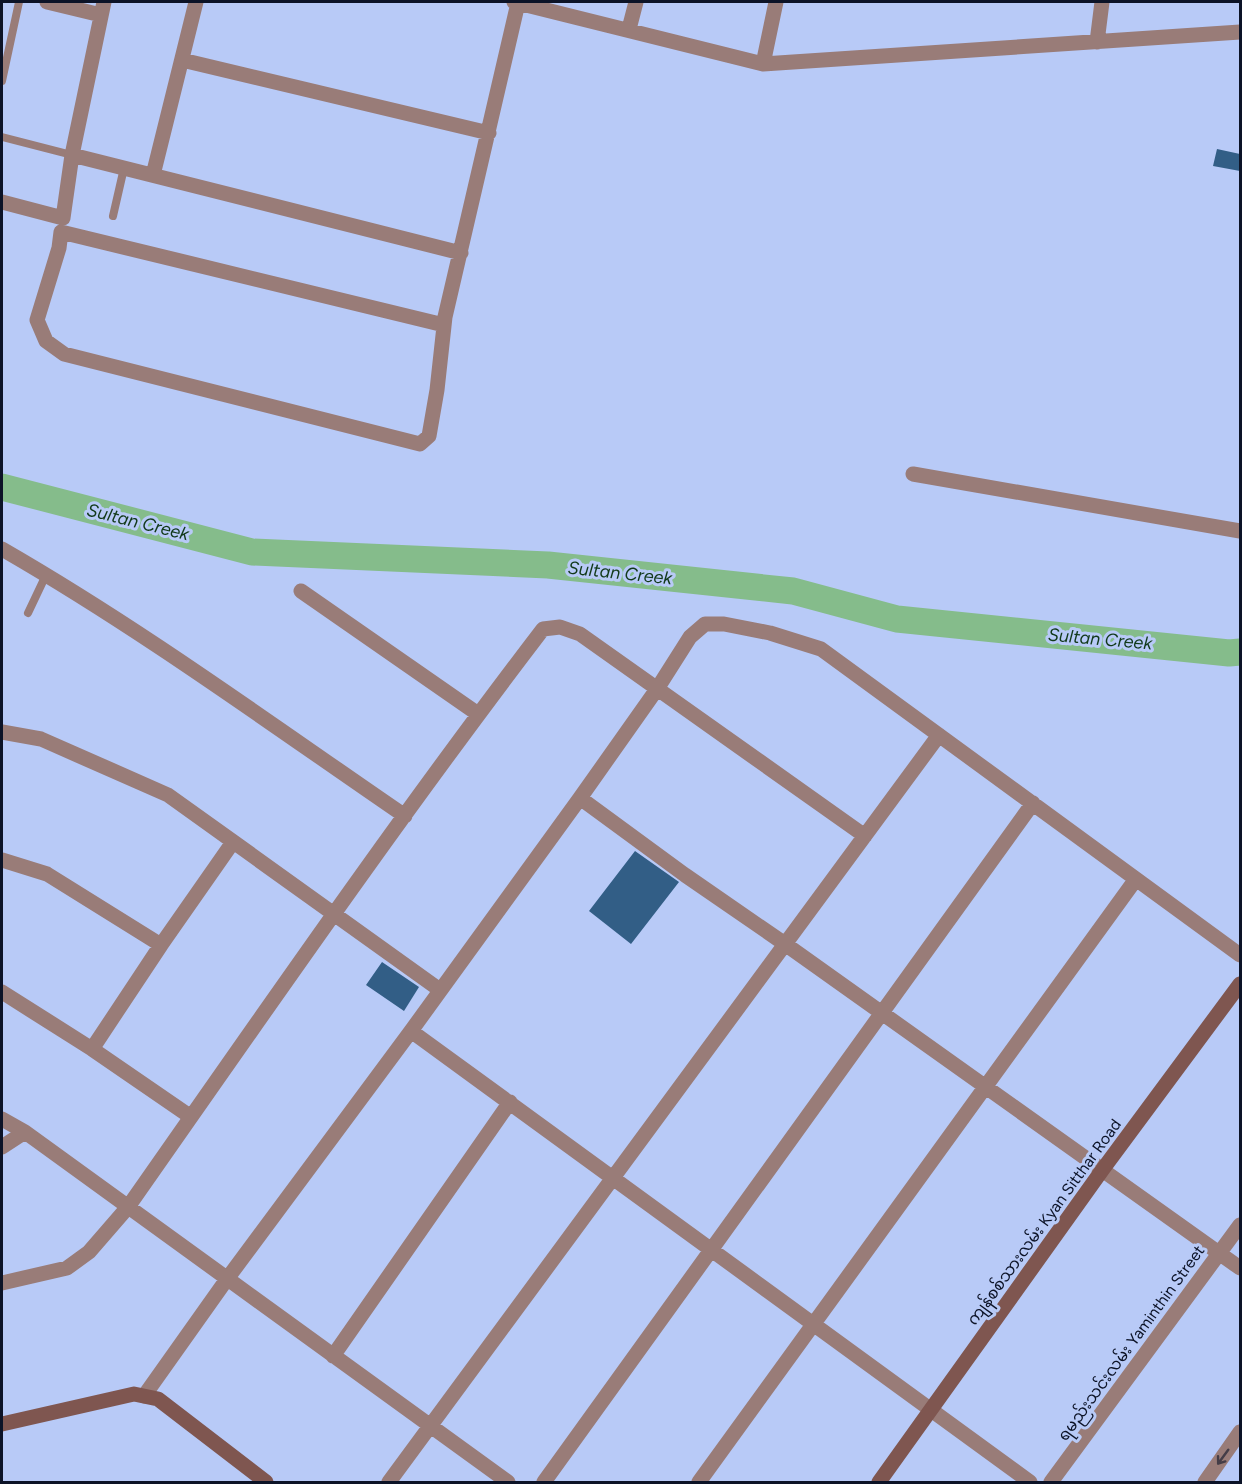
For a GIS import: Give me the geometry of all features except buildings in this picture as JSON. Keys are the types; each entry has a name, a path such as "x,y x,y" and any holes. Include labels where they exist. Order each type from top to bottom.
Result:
{"main road":[{"name":"ကျန်စစ်သားလမ်း Kyan Sitthar Road","path":"879,1482 1240,984"},
{"path":"2,1424 134,1394 158,1399 266,1482"}],"street":[{"path":"47,2 102,8 72,155 59,248 37,320 46,341 64,354 420,444 429,436 444,325 489,133 516,2 763,64 1240,32"},
{"path":"153,175 196,2"},
{"path":"630,29 636,2"},
{"path":"763,64 776,2"},
{"path":"1097,42 1102,2"},
{"path":"182,60 489,133"},
{"path":"72,155 461,253"},
{"path":"2,202 62,225 444,325"},
{"path":"913,474 1240,531"},
{"path":"2,549 171,656 405,816"},
{"path":"301,591 478,714"},
{"path":"144,1396 227,1279 580,798 690,637 705,624 724,624 770,633 821,649 1240,955"},
{"path":"2,1283 67,1268 89,1252 128,1207 333,913 543,629 560,627 580,634 865,836"},
{"path":"2,732 41,740 168,795 440,990"},
{"path":"389,1482 939,735"},
{"path":"580,798 1240,1268"},
{"path":"544,1482 1033,803"},
{"path":"92,1049 233,842"},
{"path":"2,860 47,874 161,945"},
{"path":"699,1482 1136,879"},
{"path":"2,992 92,1049 191,1117"},
{"path":"411,1031 1029,1482"},
{"path":"333,1356 510,1102"},
{"path":"2,1119 25,1132 508,1482"},
{"path":"2,1147 25,1132"},
{"name":"ရမည်းသင်းလမ်း Yaminthin Street","path":"1051,1482 1240,1225"},
{"path":"1205,1482 1240,1432"}],"lane":[{"path":"2,81 19,2"},
{"path":"2,137 72,155"},
{"path":"113,216 124,168"},
{"path":"28,613 46,575"}],"waterway":[{"name":"Sultan Creek","path":"2,487 252,552 548,565 793,591 897,619 1229,653 1240,652"}]}
